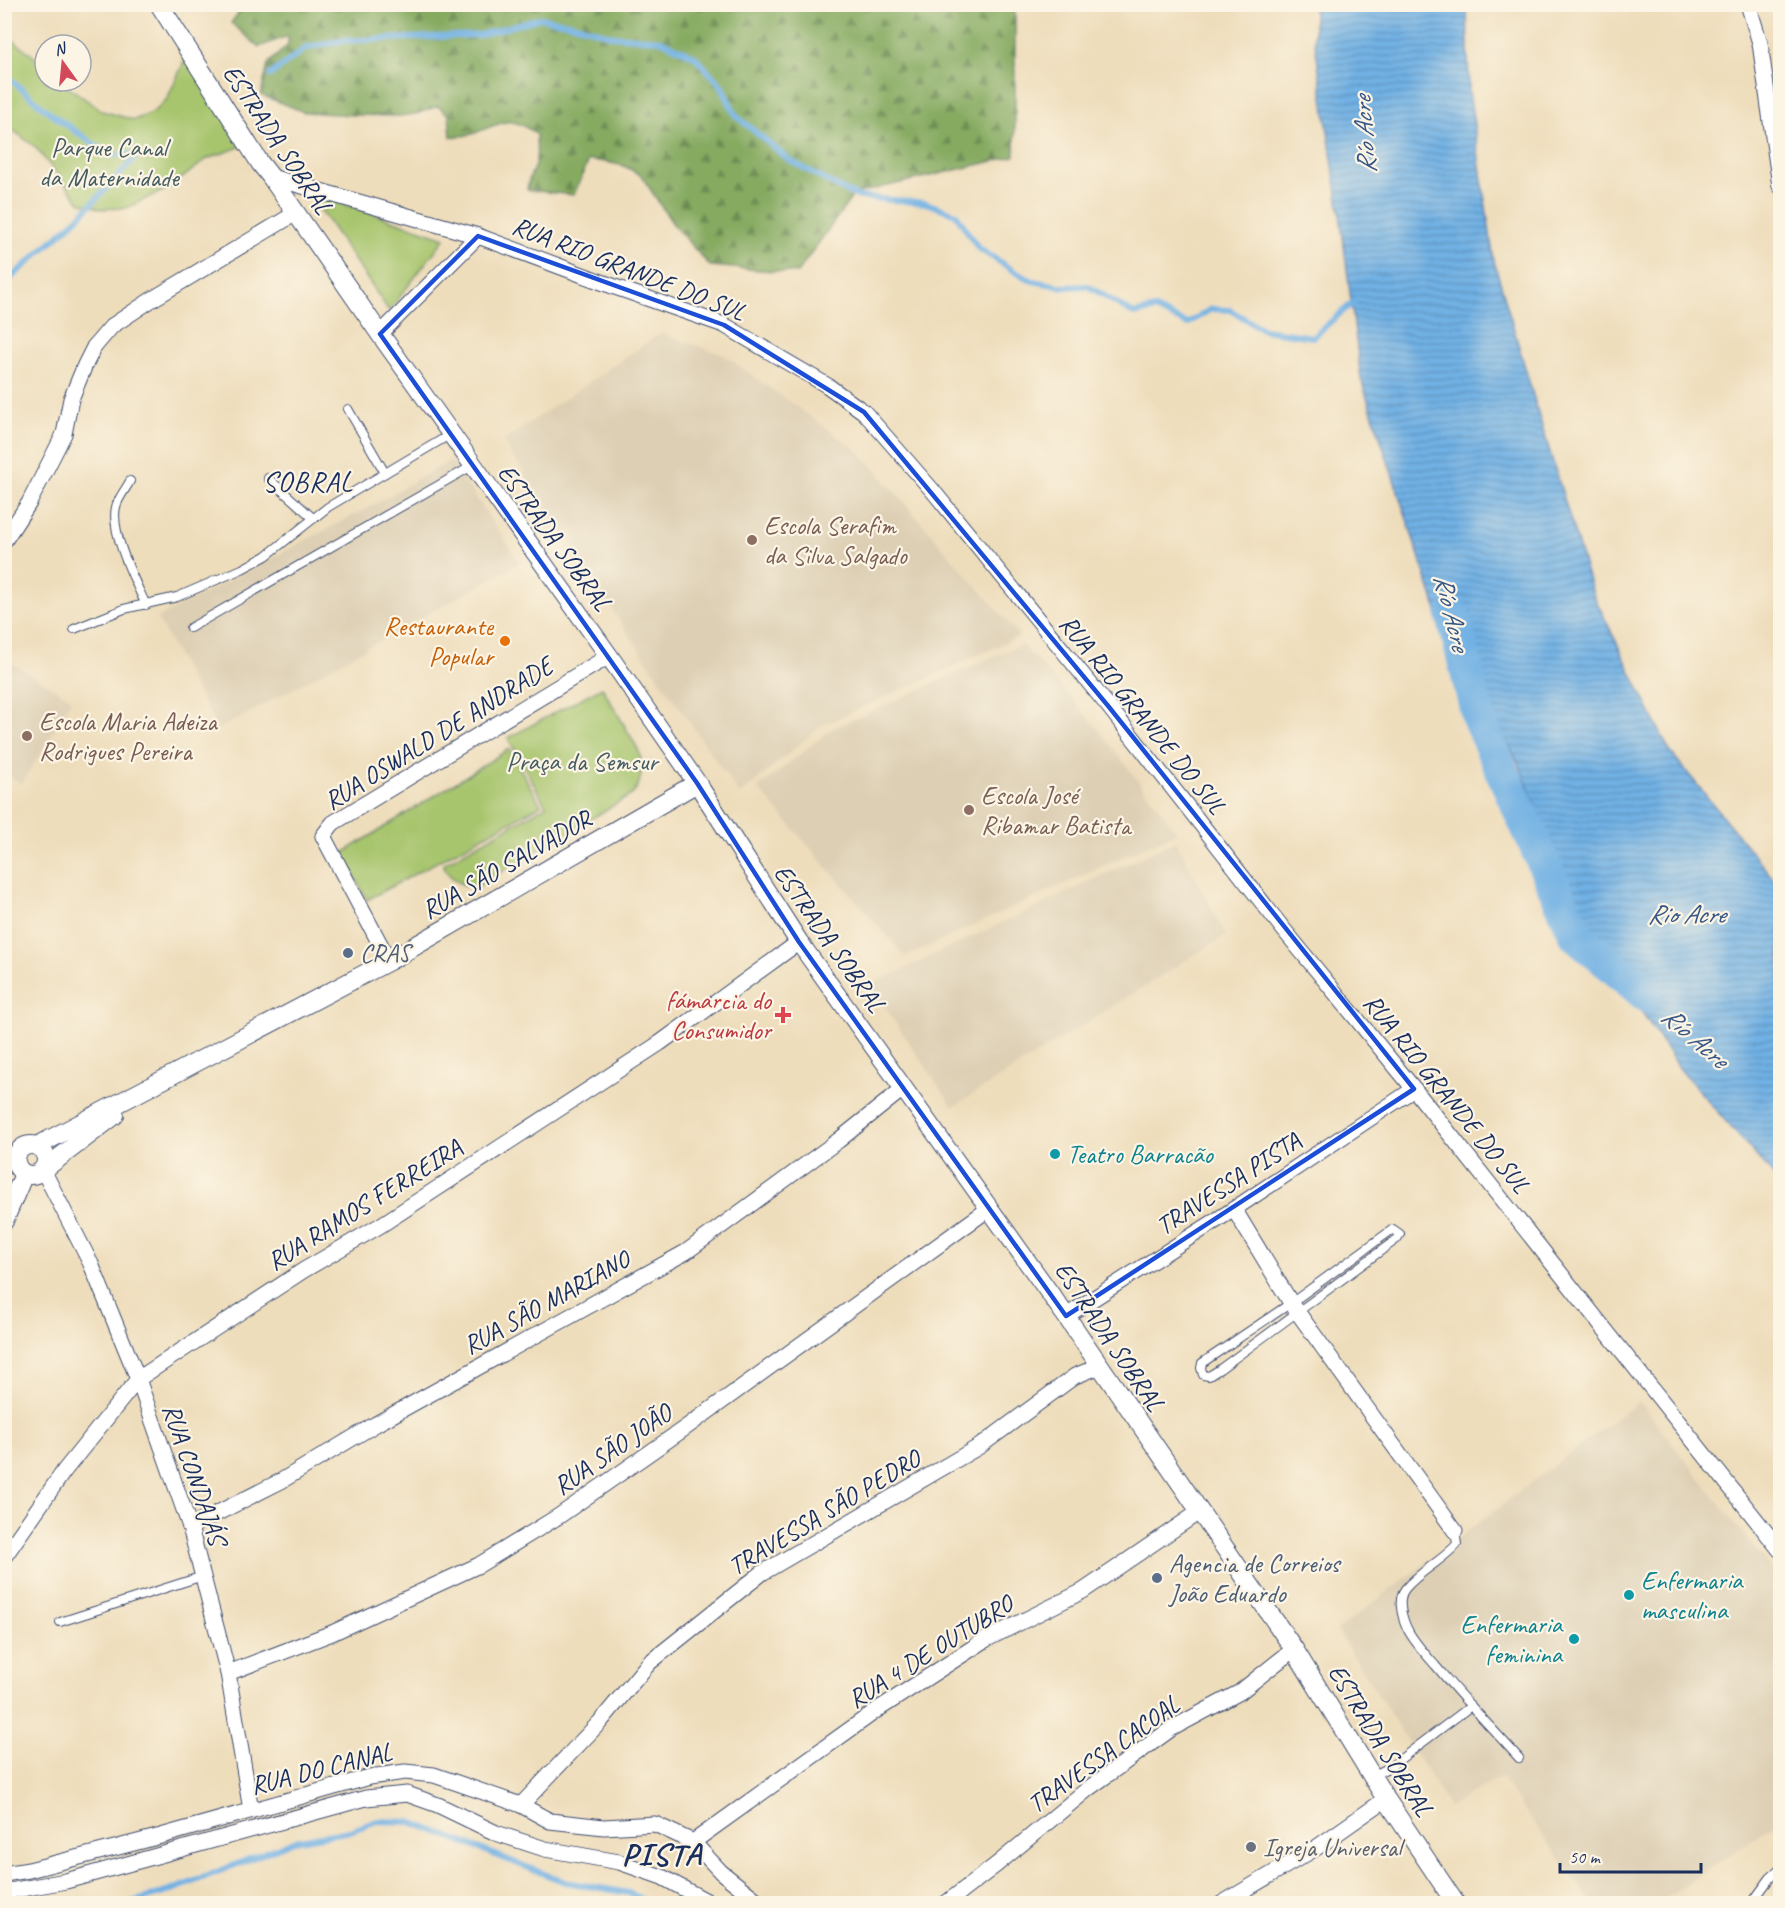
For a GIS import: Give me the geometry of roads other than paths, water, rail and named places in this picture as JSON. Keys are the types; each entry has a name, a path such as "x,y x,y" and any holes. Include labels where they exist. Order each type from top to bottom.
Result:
{"street":[{"name":"ESTRADA SOBRAL","path":"159,4 266,170 697,783 799,942 1066,1316 1293,1649 1386,1799 1456,1904"},
{"path":"1748,4 1760,43 1780,186"},
{"name":"RUA RIO GRANDE DO SUL","path":"266,170 478,236 724,325 828,386 864,412 933,491 1109,707 1284,930 1414,1089 1780,1550"},
{"path":"4,541 28,503 64,434 71,399 94,347 112,326 296,213"},
{"path":"380,334 478,236"},
{"name":"RUA OSWALD DE ANDRADE","path":"390,961 323,836 333,823 609,656"},
{"name":"RUA SÃO SALVADOR","path":"150,1088 390,961 697,783"},
{"name":"RUA RAMOS FERREIRA","path":"4,1557 64,1471 138,1379 304,1270 381,1225 660,1043 799,942"},
{"path":"24,1174 17,1166 16,1156 12,1154 27,1146 37,1146 150,1088"},
{"path":"4,1179 24,1174 34,1175 43,1170 150,1088"},
{"name":"RUA SÃO MARIANO","path":"190,1527 281,1481 376,1424 686,1252 839,1140 904,1088"},
{"name":"TRAVESSA PISTA","path":"1066,1316 1414,1089"},
{"path":"37,1146 46,1156 46,1166 43,1170"},
{"name":"RUA CONDAJÁS","path":"43,1170 91,1264 138,1379 190,1527 228,1673 251,1810"},
{"path":"4,1221 24,1174"},
{"name":"RUA SÃO JOÃO","path":"228,1673 333,1633 489,1558 559,1516 686,1428 990,1208"},
{"path":"1233,1209 1294,1308 1455,1531"},
{"name":"TRAVESSA SÃO PEDRO","path":"521,1805 600,1722 650,1663 762,1574 980,1446 1074,1376 1100,1366"},
{"name":"RUA 4 DE OUTUBRO","path":"693,1842 877,1710 986,1640 1083,1591 1199,1512"},
{"name":"TRAVESSA CACOAL","path":"945,1904 1089,1788 1171,1729 1240,1692 1293,1649"},
{"name":"RUA DO CANAL","path":"4,1874 29,1870 150,1839 370,1777 405,1772 434,1775 521,1805 550,1821 603,1827 655,1824 693,1842 721,1872 763,1904"},
{"name":"RUA DO CANAL","path":"4,1892 66,1881 366,1798 407,1794 438,1805 496,1833 545,1849 619,1862 653,1874 712,1904"},
{"path":"1221,1904 1316,1848 1386,1799"}],"lane":[{"path":"348,409 385,473"},
{"path":"74,629 124,609 177,597 242,569 266,556 328,507 451,434"},
{"path":"190,628 473,465"},
{"path":"268,478 313,518"},
{"path":"130,482 116,506 116,528 130,569 146,605"},
{"path":"1294,1308 1209,1376 1203,1374 1202,1363 1294,1308 1397,1239 1400,1234 1396,1230 1390,1230 1294,1308"},
{"path":"1455,1531 1457,1544 1405,1588 1401,1602 1402,1615 1408,1632 1423,1651 1519,1758"},
{"path":"60,1622 203,1576"},
{"path":"1372,1776 1390,1767 1471,1706"},
{"path":"1751,1904 1770,1878 1780,1869"}],"water":[{"name":"Rio Acre","path":"1314,5 1467,5 1469,91 1494,261 1593,594 1669,750 1780,887 1780,1183 1680,1069 1583,924 1519,764 1437,611 1361,379 1314,36"}],"waterway":[{"path":"270,75 306,48 339,41 480,35 540,18 573,24 613,36 660,40 694,56 721,85 736,116 789,160 860,197 926,203 956,214 978,248 1033,281 1064,287 1088,286 1134,314 1155,309 1187,324 1211,309 1230,310 1264,330 1313,337 1357,299"},
{"path":"4,74 50,113 109,155 139,154"},
{"path":"4,284 77,219 139,154"},
{"name":"Río Acre","path":"1453,616 1479,720 1576,935 1646,995"},
{"path":"126,1904 170,1891 294,1841 350,1831 377,1821 411,1822 565,1882 629,1893 650,1904"}],"place":[{"name":"Escola Serafim da Silva Salgado","path":"752,540"},
{"name":"Restaurante Popular","path":"505,641"},
{"name":"Escola Maria Adeiza Rodrigues Pereira","path":"27,736"},
{"name":"Escola José Ribamar Batista","path":"969,810"},
{"name":"CRAS","path":"348,953"},
{"name":"fámarcia do Consumidor","path":"783,1015"},
{"name":"Teatro Barracão","path":"1055,1154"},
{"name":"Agencia de Correios João Eduardo","path":"1157,1578"},
{"name":"Enfermaria masculina","path":"1629,1595"},
{"name":"Enfermaria feminina","path":"1574,1639"},
{"name":"Igreja Universal","path":"1251,1847"}],"district":[{"name":"SOBRAL","path":"308,481"},
{"name":"PISTA","path":"662,1854"}],"park label":[{"name":"Parque Canal da Maternidade","path":"109,162"},
{"name":"Praça da Semsur","path":"582,761"}]}
